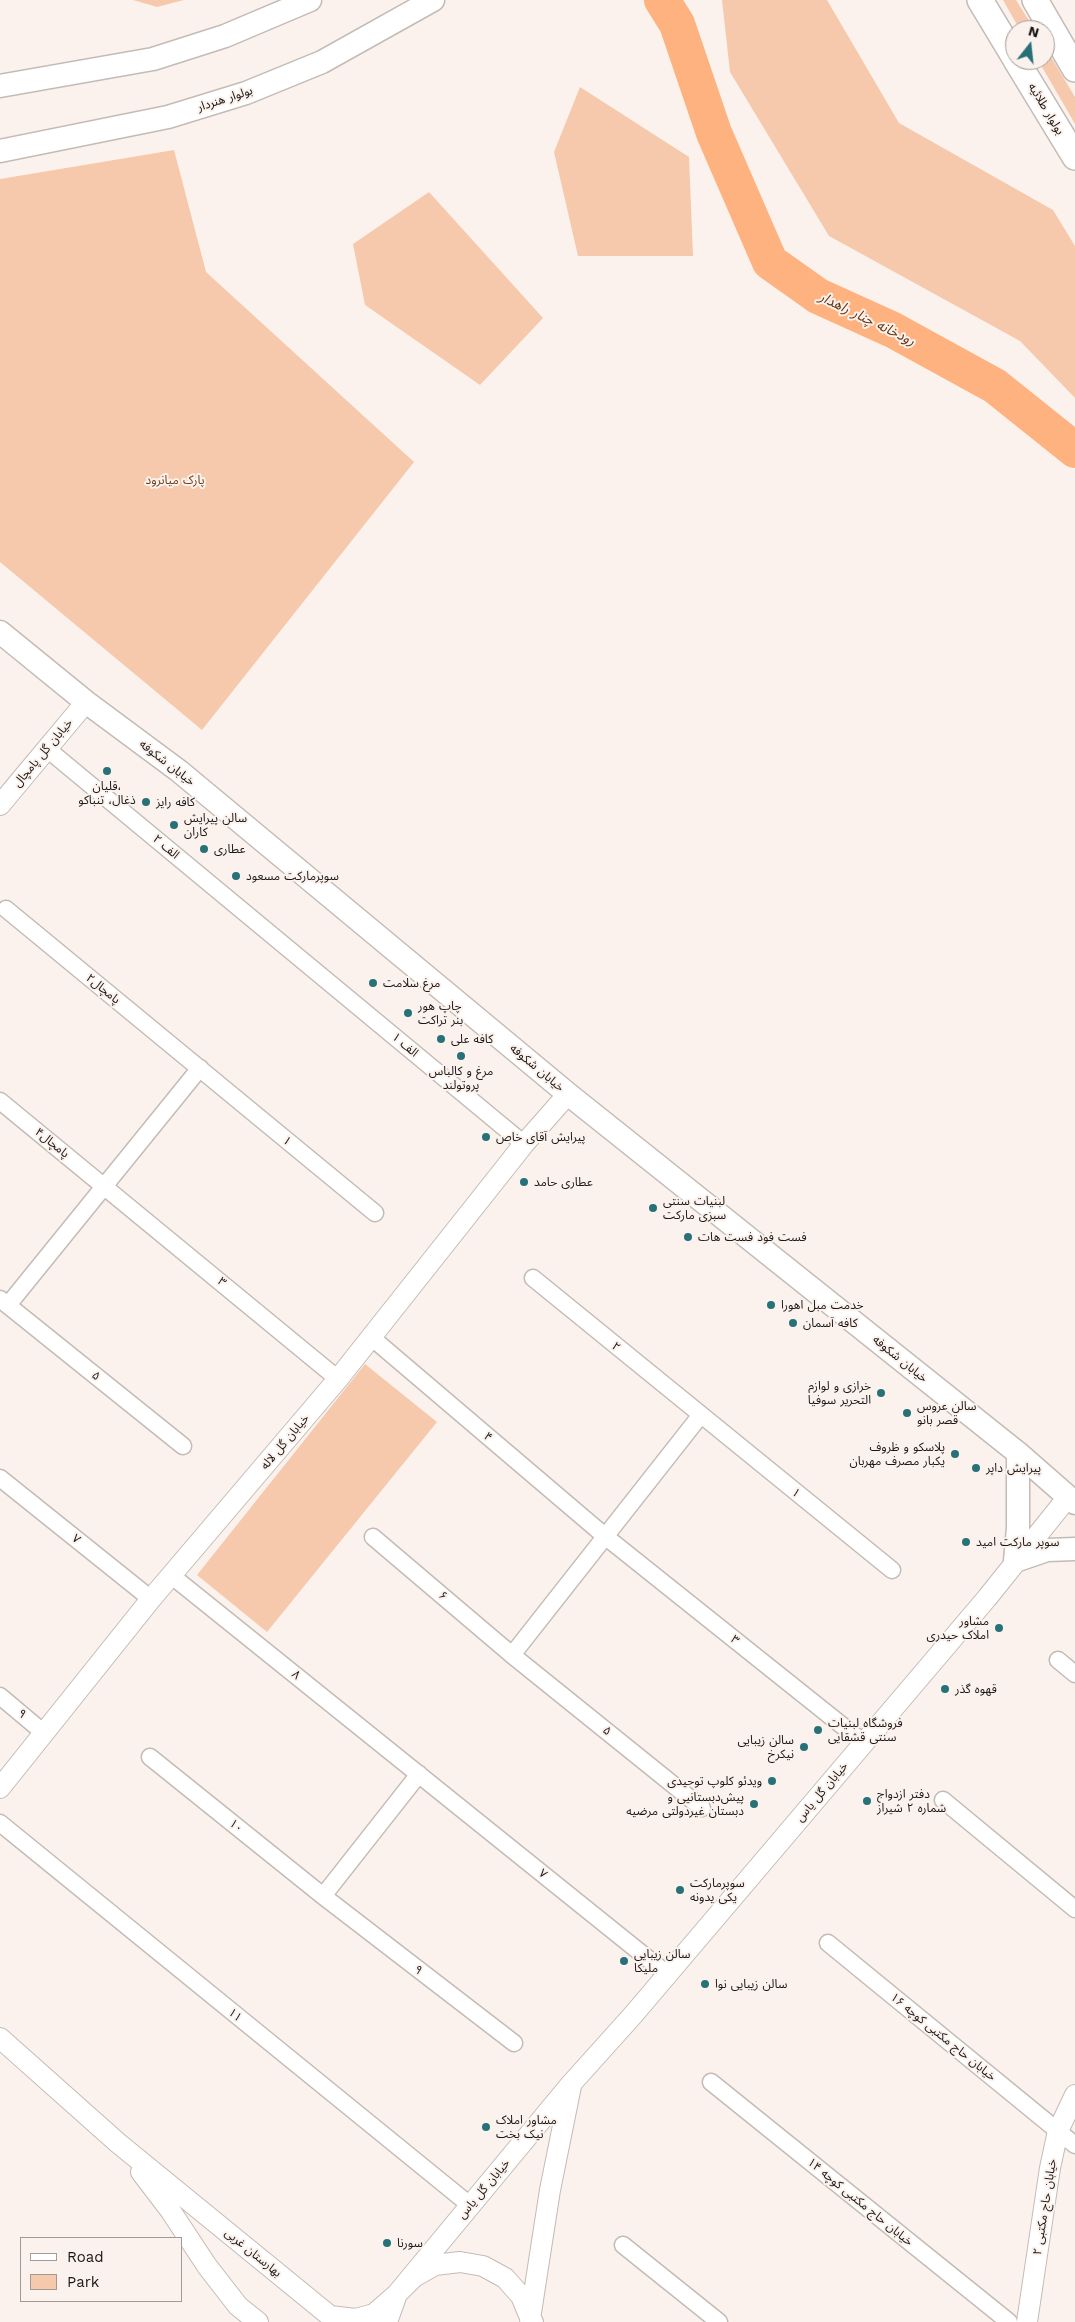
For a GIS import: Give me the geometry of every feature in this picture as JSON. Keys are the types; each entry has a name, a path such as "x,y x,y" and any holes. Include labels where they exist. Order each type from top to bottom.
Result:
{"main road":[{"path":"0,86 153,59 225,36 310,0"},
{"name":"بولوار هنردار","path":"0,151 168,117 246,93 322,62 434,0"},
{"name":"بولوار طلائیه","path":"980,0 1005,41"},
{"path":"1035,0 1075,68"},
{"name":"بولوار طلائیه","path":"1023,70 1075,157"},
{"name":"خیابان شکوفه","path":"0,632 86,702 179,771 568,1094 1018,1453 1071,1500"},
{"path":"1018,1453 1018,1520 1015,1561 1047,1550 1075,1549"}],"street":[{"name":"خیابان گل پامچال","path":"0,805 86,702"},
{"name":"۲ الف","path":"46,748 285,946"},
{"name":"پامچال۲","path":"6,909 200,1068"},
{"name":"۱ الف","path":"285,946 524,1144"},
{"path":"4,1302 105,1186 200,1068"},
{"name":"۱","path":"200,1068 375,1213"},
{"name":"خیابان گل لاله","path":"0,1788 151,1599 338,1379 524,1144 568,1094"},
{"name":"پامچال۴","path":"0,1101 105,1186"},
{"name":"۳","path":"105,1186 338,1379"},
{"name":"۲","path":"533,1278 700,1416"},
{"name":"۵","path":"4,1302 183,1446"},
{"name":"۴","path":"371,1336 606,1538"},
{"path":"512,1655 606,1538 700,1416"},
{"name":"۱","path":"700,1416 892,1570"},
{"name":"۷","path":"0,1478 151,1599"},
{"name":"خیابان گل یاس","path":"397,2294 571,2084 864,1743 981,1605 1015,1561 1071,1500"},
{"name":"۶","path":"373,1537 512,1655"},
{"name":"۳","path":"606,1538 864,1743"},
{"name":"۸","path":"172,1576 419,1774"},
{"name":"۵","path":"512,1655 702,1808"},
{"path":"1058,1660 1075,1674"},
{"name":"۹","path":"0,1696 44,1732"},
{"name":"۱۰","path":"150,1756 323,1896"},
{"path":"323,1896 419,1774"},
{"name":"۷","path":"419,1774 667,1974"},
{"path":"943,1800 1075,1909"},
{"name":"۱۱","path":"0,1823 471,2206"},
{"name":"۹","path":"323,1896 514,2043"},
{"name":"خیابان حاج مکتبی کوچه ۱۶","path":"828,1943 1075,2145"},
{"name":"بهارستان غربی","path":"0,2038 118,2142 330,2316 356,2319 374,2314 397,2294"},
{"name":"خیابان حاج مکتبی کوچه ۱۴","path":"711,2082 1009,2322"},
{"name":"خیابان گل یاس","path":"532,2321 550,2190 571,2084"},
{"name":"خیابان حاج مکتبی ۲","path":"1027,2322 1050,2168 1058,2131 1075,2095"},
{"name":"بهارستان غربی","path":"118,2142 170,2210 207,2266 238,2306 258,2322"},
{"path":"623,2245 719,2322"},
{"path":"387,2322 397,2294 414,2277 435,2265 460,2262 483,2266 505,2278 521,2296 532,2321"}],"green space":[{"path":"133,0 184,0 157,7"},
{"path":"722,0 827,0 899,123 1053,210 1075,246 1075,398 1020,341 829,236 730,72"},
{"path":"1003,0 1016,0 1029,20 1014,20"},
{"path":"1055,64 1075,97 1075,124 1044,70 1055,70"},
{"path":"580,87 689,157 693,256 578,256 554,152"},
{"name":"پارک میانرود","path":"174,150 206,272 414,462 202,730 0,562 0,179"},
{"path":"429,192 543,318 480,385 365,305 353,244"},
{"path":"365,1364 437,1422 267,1632 197,1575"}],"waterway":[{"name":"رودخانه چنار راهدار","path":"662,0 677,24 714,133 770,262 818,296 893,330 995,386 1075,450"}],"place":[{"name":"قلیان، ذغال، تنباکو","path":"107,771"},
{"name":"کافه رایز","path":"146,802"},
{"name":"سالن پیرایش کاران","path":"174,825"},
{"name":"عطاری","path":"204,849"},
{"name":"سوپرمارکت مسعود","path":"236,876"},
{"name":"مرغ سلامت","path":"373,983"},
{"name":"چاپ هور بنر تراکت","path":"408,1013"},
{"name":"کافه علی","path":"441,1039"},
{"name":"مرغ و کالباس پروتولند","path":"461,1056"},
{"name":"پیرایش آقای خاص","path":"486,1137"},
{"name":"عطاری حامد","path":"524,1182"},
{"name":"لبنیات سنتی سبزی مارکت","path":"653,1208"},
{"name":"فست فود فست هات","path":"688,1237"},
{"name":"خدمت مبل اهورا","path":"771,1305"},
{"name":"کافه آسمان","path":"793,1323"},
{"name":"خرازی و لوازم التحریر سوفیا","path":"881,1393"},
{"name":"سالن عروس قصر بانو","path":"907,1413"},
{"name":"پلاسکو و ظروف یکبار مصرف مهربان","path":"955,1454"},
{"name":"پیرایش داپر","path":"976,1468"},
{"name":"سوپر مارکت امید","path":"966,1542"},
{"name":"مشاور املاک حیدری","path":"999,1628"},
{"name":"قهوه گذر","path":"945,1689"},
{"name":"فروشگاه لبنیات سنتی قشقایی","path":"818,1730"},
{"name":"سالن زیبایی نیکرخ","path":"804,1747"},
{"name":"ویدئو کلوپ توحیدی","path":"772,1781"},
{"name":"دفتر ازدواج شماره ۲ شیراز","path":"867,1801"},
{"name":"پیش‌دبستانیی و دبستان غیردولتی مرضیه","path":"754,1804"},
{"name":"سوپرمارکت یکی یدونه","path":"680,1890"},
{"name":"سالن زیبایی ملیکا","path":"624,1961"},
{"name":"سالن زیبایی نوا","path":"705,1984"},
{"name":"مشاور املاک نیک بخت","path":"486,2127"},
{"name":"سورنا","path":"387,2243"}]}
